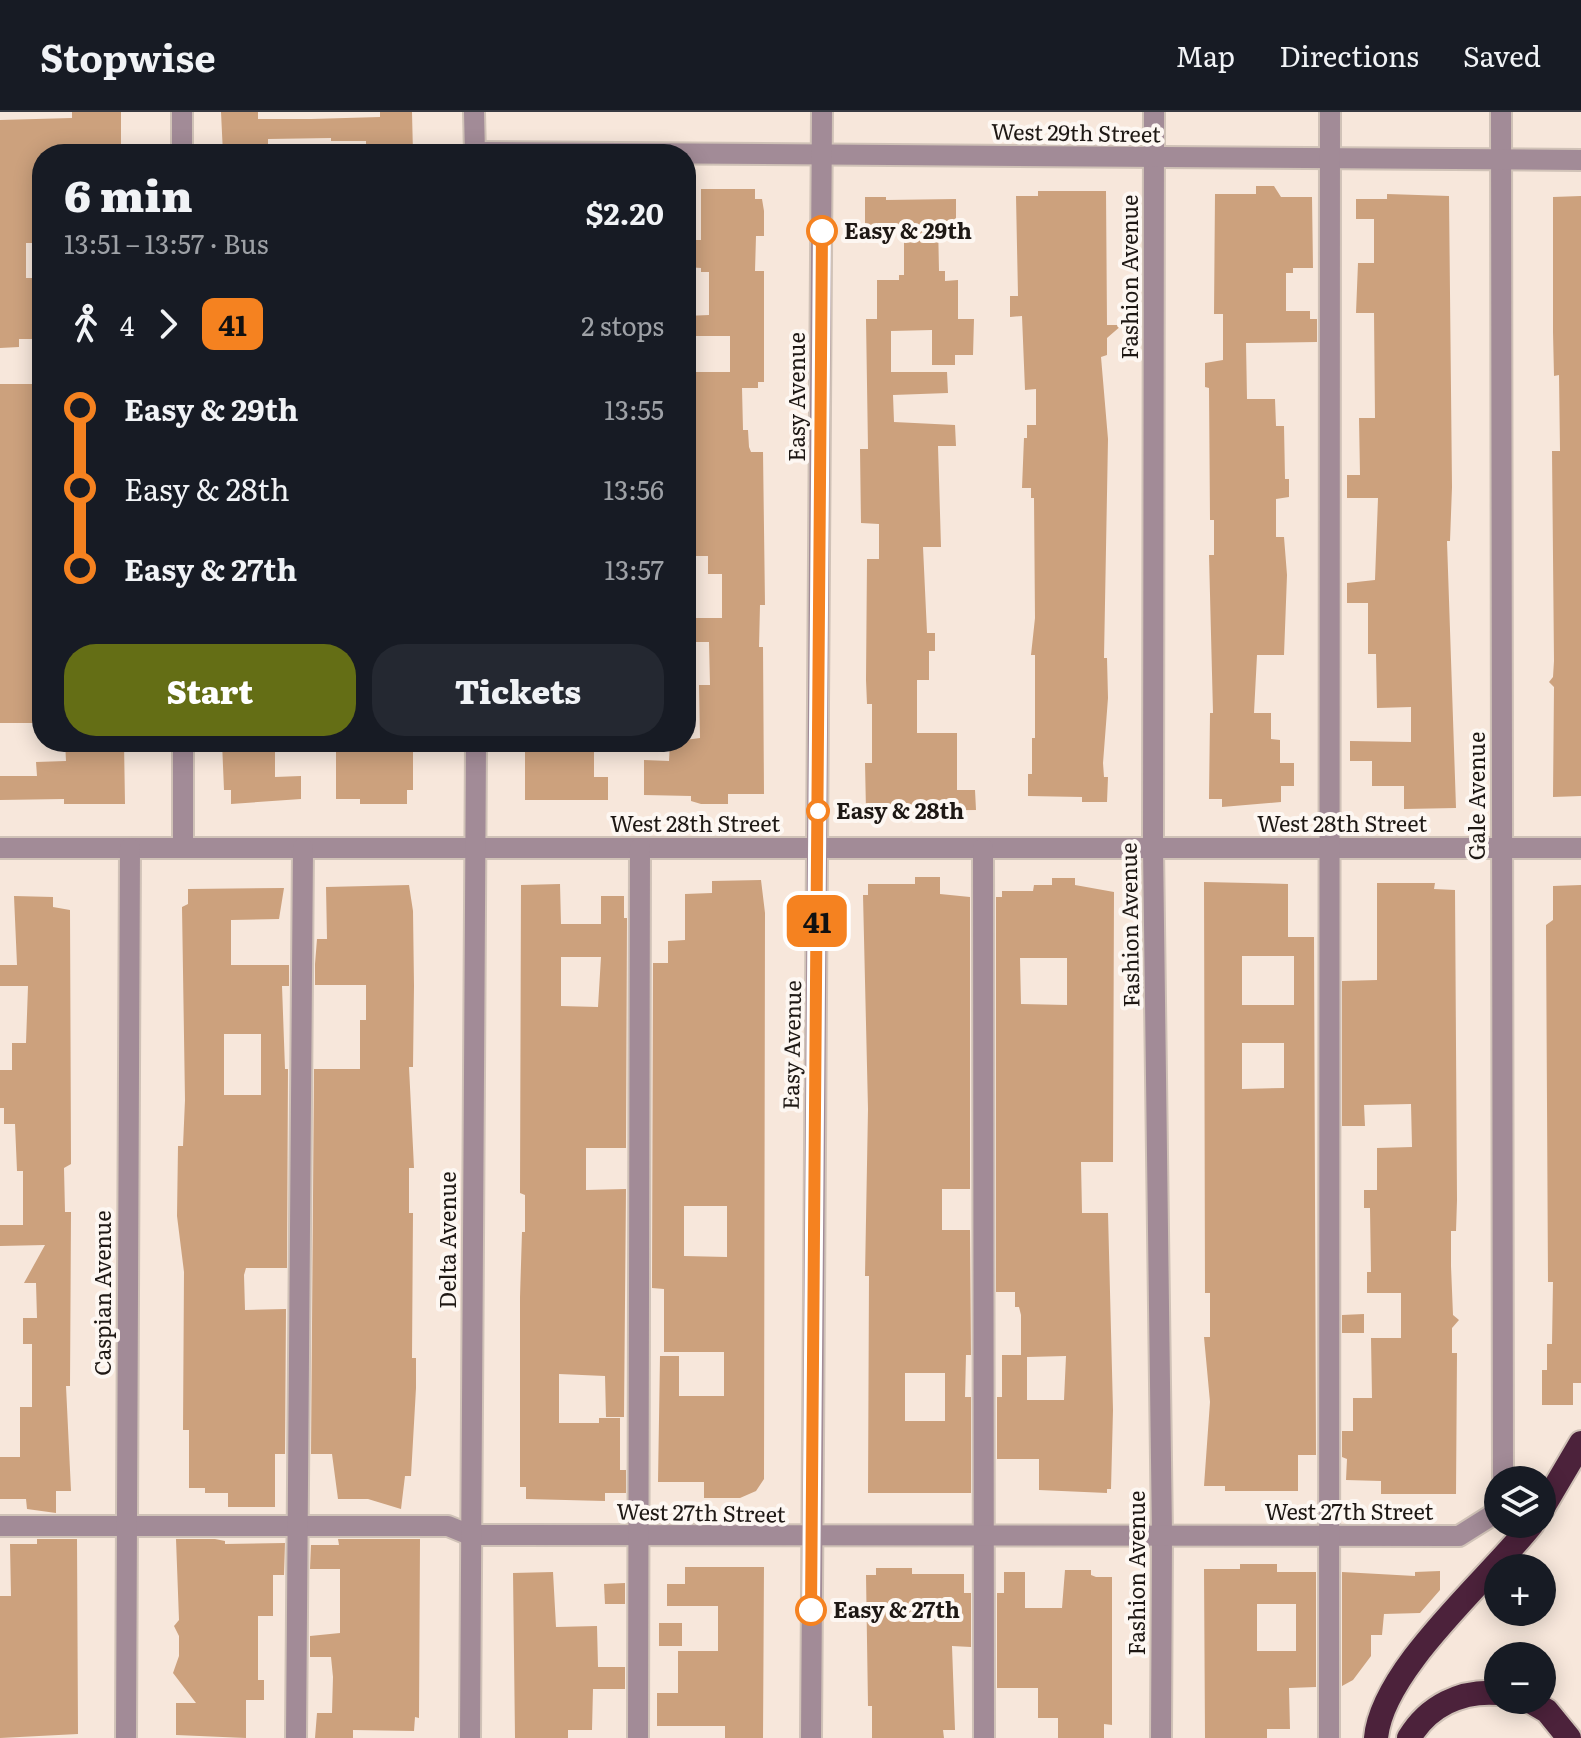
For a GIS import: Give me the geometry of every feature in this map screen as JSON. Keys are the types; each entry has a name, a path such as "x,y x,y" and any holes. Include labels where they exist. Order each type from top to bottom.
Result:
{"highway":[{"path":"1556,1485 1581,1443"},
{"path":"1376,1738 1392,1688 1418,1652 1521,1538"},
{"path":"1409,1738 1429,1714 1445,1703 1484,1693"},
{"path":"1549,1714 1557,1719 1569,1738"}],"street":[{"path":"182,112 182,144"},
{"path":"474,112 475,144"},
{"name":"Easy Avenue","path":"811,1738 822,112"},
{"name":"Fashion Avenue","path":"1154,112 1153,848 1162,1536 1161,1738"},
{"path":"1329,1738 1330,112"},
{"name":"Gale Avenue","path":"1501,112 1503,1466"},
{"name":"West 29th Street","path":"696,154 1581,160"},
{"path":"183,752 183,848"},
{"name":"Delta Avenue","path":"470,1738 476,752"},
{"name":"West 28th Street","path":"0,848 1581,848"},
{"name":"Caspian Avenue","path":"126,1738 130,848"},
{"path":"296,1738 303,848"},
{"path":"638,1738 640,848"},
{"path":"983,848 984,1738"},
{"name":"West 27th Street","path":"0,1526 448,1526 470,1535 638,1537 1459,1536 1484,1516"}],"building":[{"path":"72,112 121,112 121,144 32,144 32,243 26,243 26,278 32,278 32,339 19,339 19,347 0,348 0,120 72,118"},
{"path":"221,112 258,112 258,119 311,119 380,117 380,112 412,112 413,144 366,144 366,141 331,141 331,138 268,139 268,144 223,144"},
{"path":"1256,186 1274,186 1281,197 1312,197 1313,268 1293,268 1293,273 1286,273 1286,311 1310,311 1310,319 1317,319 1317,342 1246,343 1247,399 1275,399 1276,426 1284,426 1285,479 1289,479 1289,497 1276,499 1276,537 1284,537 1287,575 1284,655 1257,655 1254,713 1271,713 1271,739 1280,740 1280,763 1294,763 1294,786 1281,786 1281,802 1222,807 1222,799 1209,799 1210,713 1213,713 1209,555 1214,555 1214,520 1210,520 1209,388 1205,387 1205,363 1223,360 1223,314 1214,314 1215,194 1256,194"},
{"path":"701,189 755,189 755,199 762,199 764,211 764,236 756,236 755,271 764,271 764,382 758,382 758,388 742,388 743,430 748,430 751,452 763,452 765,605 760,605 759,647 763,647 764,794 728,794 728,804 701,804 691,801 691,796 644,795 644,760 669,761 669,752 696,752 696,739 700,738 699,685 710,685 709,642 696,642 696,618 722,618 722,574 708,574 708,556 696,556 696,372 730,372 730,336 696,336 696,316 709,315 709,272 701,272 701,268 696,268 696,240 701,240"},
{"path":"1038,191 1106,191 1107,325 1122,325 1107,338 1107,355 1101,357 1108,439 1104,658 1107,658 1108,698 1103,763 1104,777 1108,777 1107,802 1082,802 1082,797 1028,796 1028,774 1032,774 1032,738 1035,738 1035,655 1031,655 1035,618 1034,498 1031,498 1031,488 1022,488 1024,438 1027,438 1027,425 1036,425 1036,389 1025,390 1022,316 1010,317 1010,296 1018,296 1016,196 1038,196"},
{"path":"1387,194 1449,196 1452,487 1450,541 1447,541 1456,808 1404,809 1404,786 1372,786 1372,761 1350,761 1350,741 1411,742 1411,707 1377,708 1376,654 1368,654 1368,603 1347,603 1347,583 1375,580 1378,498 1347,498 1347,475 1360,475 1359,418 1375,418 1374,313 1356,313 1358,263 1374,263 1374,219 1356,219 1356,199 1387,199"},
{"path":"1581,196 1581,796 1553,797 1554,687 1549,682 1553,677 1554,661 1552,451 1560,451 1559,375 1554,376 1553,197"},
{"path":"865,197 886,197 886,200 956,199 956,222 938,222 939,271 945,271 945,281 958,280 958,319 974,319 973,355 955,355 955,365 932,365 932,330 891,331 891,372 947,372 948,393 893,395 894,422 955,425 956,446 938,446 941,547 923,547 927,633 935,633 935,651 929,651 929,680 917,680 917,733 957,733 957,790 975,790 976,810 866,811 865,763 872,763 872,704 867,704 866,680 867,559 879,559 879,524 861,523 860,449 868,449 866,319 877,319 877,280 899,280 899,275 904,275 904,229 865,230"},
{"path":"0,384 32,384 32,723 0,723"},
{"path":"66,752 124,752 125,804 64,804 64,799 0,800 0,776 37,776 36,762 66,761"},
{"path":"222,752 275,752 275,777 301,776 301,799 231,804 231,790 224,790"},
{"path":"336,752 413,752 413,790 407,790 407,804 360,804 360,799 336,799"},
{"path":"525,752 594,752 594,777 608,777 608,800 525,800"},
{"path":"915,877 940,877 940,894 970,897 970,1189 942,1189 942,1230 970,1230 971,1355 966,1355 965,1397 971,1397 971,1493 868,1493 869,1276 865,1276 868,1109 863,895 868,895 868,884 915,884","holes":["905,1373 945,1373 945,1421 905,1421"]},
{"path":"1052,878 1075,878 1075,885 1114,892 1113,1162 1081,1162 1082,1213 1108,1213 1113,1410 1111,1489 1107,1489 1107,1493 1039,1490 1039,1459 997,1459 997,1397 1002,1397 1002,1355 1021,1355 1021,1315 1019,1307 1015,1307 1015,1292 996,1292 996,897 1002,897 1002,891 1033,891 1034,885 1052,885","holes":["1020,958 1067,958 1067,1005 1021,1004","1066,1356 1064,1400 1027,1400 1027,1357"]},
{"path":"761,880 765,913 764,1479 756,1491 740,1498 704,1498 704,1482 658,1482 660,1356 679,1356 679,1396 724,1396 724,1352 664,1352 664,1289 652,1288 653,963 668,963 668,941 685,940 685,894 712,893 712,881","holes":["684,1206 727,1206 727,1257 684,1256"]},
{"path":"1204,882 1288,884 1288,937 1314,937 1316,1455 1298,1455 1298,1491 1225,1491 1225,1486 1204,1486 1210,1402 1204,1337 1210,1337 1210,1293 1205,1293","holes":["1242,956 1294,956 1294,1005 1242,1005","1242,1043 1284,1043 1284,1088 1242,1089"]},
{"path":"1377,883 1435,883 1434,889 1455,890 1457,1200 1456,1231 1451,1231 1451,1266 1453,1315 1459,1320 1452,1328 1452,1353 1457,1353 1456,1494 1381,1494 1381,1481 1346,1480 1347,1459 1342,1457 1342,1431 1353,1431 1353,1398 1372,1398 1371,1338 1401,1338 1401,1293 1367,1293 1367,1272 1371,1272 1370,1208 1364,1208 1364,1190 1377,1190 1377,1148 1412,1147 1411,1104 1364,1105 1365,1126 1342,1126 1342,981 1377,980"},
{"path":"560,884 561,924 601,924 601,896 624,896 624,918 627,918 626,1148 586,1148 586,1190 626,1189 624,1417 606,1417 605,1376 559,1374 559,1423 599,1423 599,1418 620,1418 620,1470 626,1470 626,1493 605,1493 605,1501 526,1499 526,1487 520,1487 520,1297 522,1232 525,1232 525,1195 520,1193 521,885","holes":["561,957 601,957 598,1007 561,1006"]},
{"path":"409,885 413,911 413,1067 409,1067 414,1168 409,1168 409,1213 413,1213 412,1358 416,1358 416,1388 411,1476 405,1476 401,1509 368,1499 338,1499 332,1454 311,1454 314,1069 360,1069 360,1020 366,1020 366,985 315,985 315,964 317,939 327,939 326,887"},
{"path":"1581,885 1581,1383 1573,1383 1573,1405 1542,1405 1542,1370 1547,1370 1547,1344 1552,1344 1553,1282 1548,1282 1546,925 1553,920 1553,886"},
{"path":"284,888 279,919 231,920 231,965 289,965 289,986 282,986 285,1069 288,1069 287,1268 246,1268 244,1275 245,1310 286,1309 285,1454 275,1454 275,1507 228,1507 228,1493 205,1493 205,1488 189,1488 189,1430 183,1430 184,1272 177,1216 178,1146 183,1146 185,1100 182,907 188,904 188,889","holes":["224,1034 261,1034 261,1095 224,1095"]},
{"path":"14,896 53,897 53,907 70,910 71,1164 64,1168 65,1212 71,1212 70,1386 66,1386 71,1491 56,1491 56,1513 27,1509 26,1499 0,1499 0,1457 20,1457 20,1407 32,1407 32,1344 23,1344 23,1318 37,1318 36,1283 24,1283 45,1245 0,1246 0,1225 23,1225 23,1171 17,1171 15,1124 4,1124 4,1108 0,1108 0,1070 12,1070 12,1043 26,1043 28,986 0,986 0,965 17,965"},
{"path":"1364,1314 1364,1333 1342,1333 1342,1315"},
{"path":"37,1539 77,1539 78,1734 0,1738 0,1596 11,1596 10,1544 37,1544"},
{"path":"176,1539 215,1539 225,1541 225,1544 285,1543 284,1575 273,1575 273,1616 258,1616 258,1680 264,1680 264,1700 246,1700 246,1738 176,1735 176,1703 196,1703 173,1673 179,1656 179,1636 174,1626 179,1620"},
{"path":"338,1539 420,1539 419,1718 415,1717 414,1731 353,1730 353,1738 315,1738 317,1713 332,1713 333,1677 331,1657 310,1657 310,1636 340,1633 340,1569 310,1569 311,1545 339,1545"},
{"path":"1240,1564 1277,1564 1277,1572 1316,1572 1316,1687 1289,1688 1290,1729 1267,1729 1267,1738 1205,1738 1204,1569 1240,1569","holes":["1257,1604 1296,1604 1296,1651 1257,1651"]},
{"path":"685,1567 764,1567 763,1738 725,1738 725,1726 657,1726 657,1693 678,1693 678,1651 718,1651 718,1606 667,1606 667,1584 685,1584"},
{"path":"876,1568 912,1568 912,1574 964,1574 964,1593 971,1593 971,1647 952,1646 955,1730 943,1730 944,1738 872,1738 872,1706 868,1706 866,1575 876,1575"},
{"path":"1065,1570 1091,1570 1091,1575 1096,1577 1112,1577 1112,1725 1104,1724 1104,1738 1058,1738 1058,1718 1038,1718 1038,1688 997,1688 997,1593 1004,1593 1004,1572 1025,1572 1025,1608 1062,1608"},
{"path":"1440,1571 1440,1590 1420,1613 1384,1614 1382,1635 1371,1635 1371,1656 1353,1680 1342,1686 1342,1572 1415,1576 1415,1572"},
{"path":"553,1572 556,1627 597,1626 598,1667 625,1667 625,1689 593,1689 592,1730 568,1730 568,1738 515,1738 513,1573"},
{"path":"625,1583 625,1604 605,1604 604,1584"},
{"path":"659,1623 682,1623 682,1646 659,1646"}],"bus line":[{"name":"41","path":"811,1610 822,231"}],"place":[{"name":"Easy & 29th","path":"822,231"},
{"name":"Easy & 28th","path":"818,811"},
{"name":"Easy & 27th","path":"811,1610"}]}
